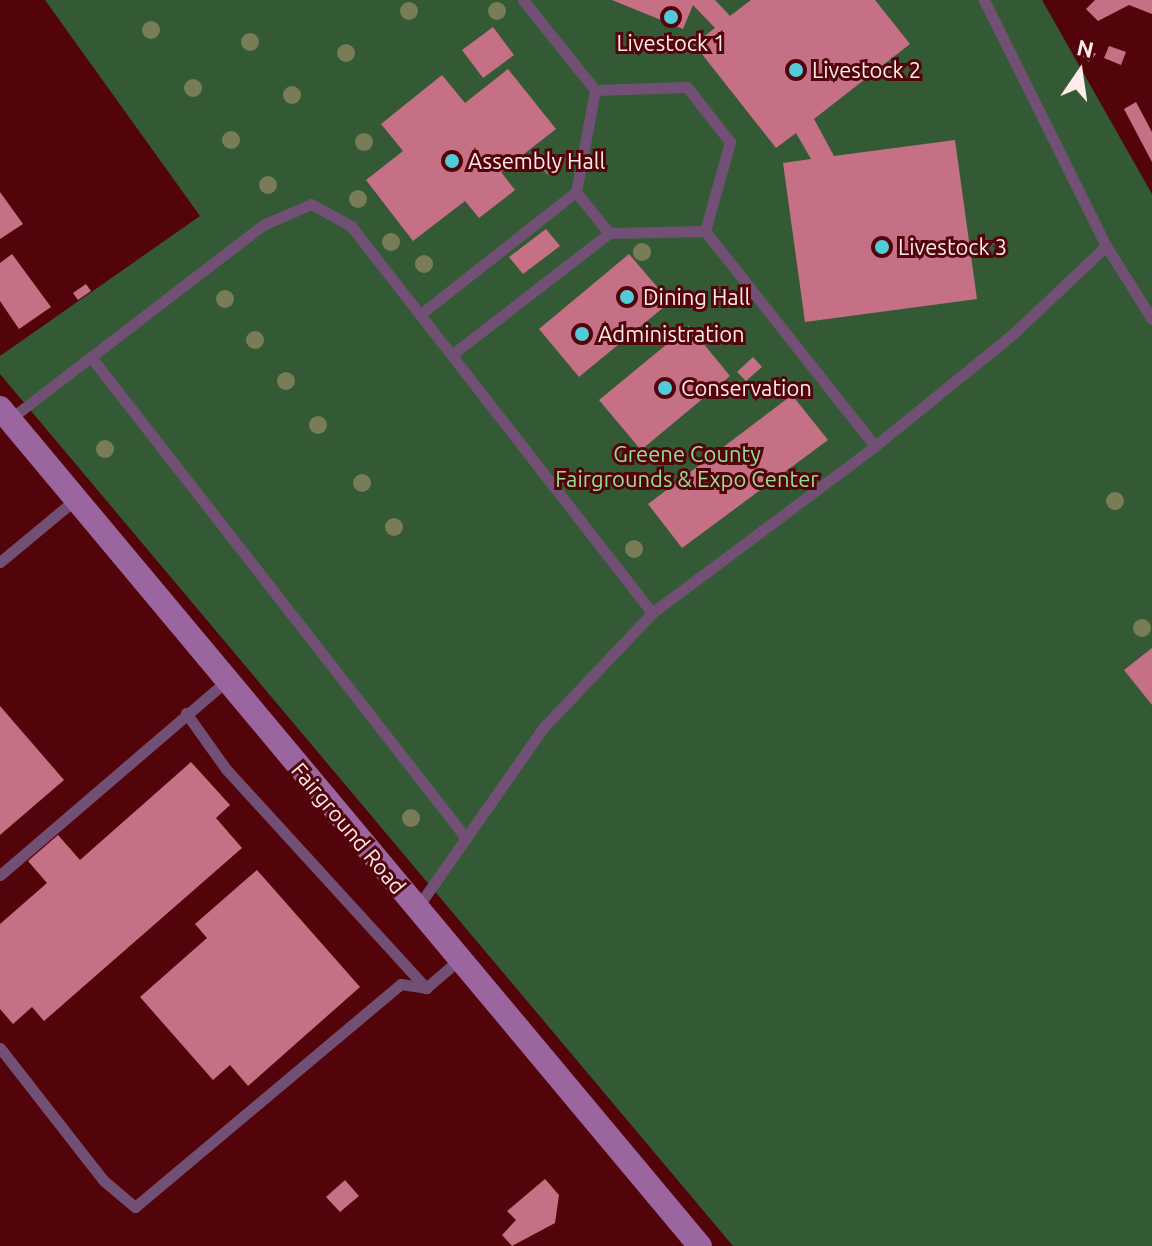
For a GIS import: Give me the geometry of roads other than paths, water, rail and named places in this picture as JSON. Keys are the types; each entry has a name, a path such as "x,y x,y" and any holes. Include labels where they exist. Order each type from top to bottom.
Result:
{"street":[{"name":"Fairground Road","path":"5,413 225,682 700,1246"}],"lane":[{"path":"422,313 576,192 595,90 523,0"},
{"path":"984,0 1106,246 1152,319"},
{"path":"595,90 687,87 730,142 705,231"},
{"path":"576,192 609,233"},
{"path":"5,413 94,361 263,225 311,204 351,226 454,353 652,613"},
{"path":"454,353 609,233 705,231"},
{"path":"705,231 875,446"},
{"path":"417,908 543,728 652,613 875,446 1014,333 1106,246"},
{"path":"94,361 466,838"},
{"path":"0,562 77,499"},
{"path":"0,875 225,682"},
{"path":"186,713 226,769 426,988"},
{"path":"0,1048 103,1180 135,1207 401,984 426,988 461,959"}],"place":[{"name":"Livestock 1","path":"671,17"},
{"name":"Livestock 2","path":"796,70"},
{"name":"Assembly Hall","path":"452,161"},
{"name":"Livestock 3","path":"882,247"},
{"name":"Dining Hall","path":"627,297"},
{"name":"Administration","path":"582,334"},
{"name":"Conservation","path":"665,388"}],"park label":[{"name":"Greene County Fairgrounds & Expo Center","path":"687,466"}]}
